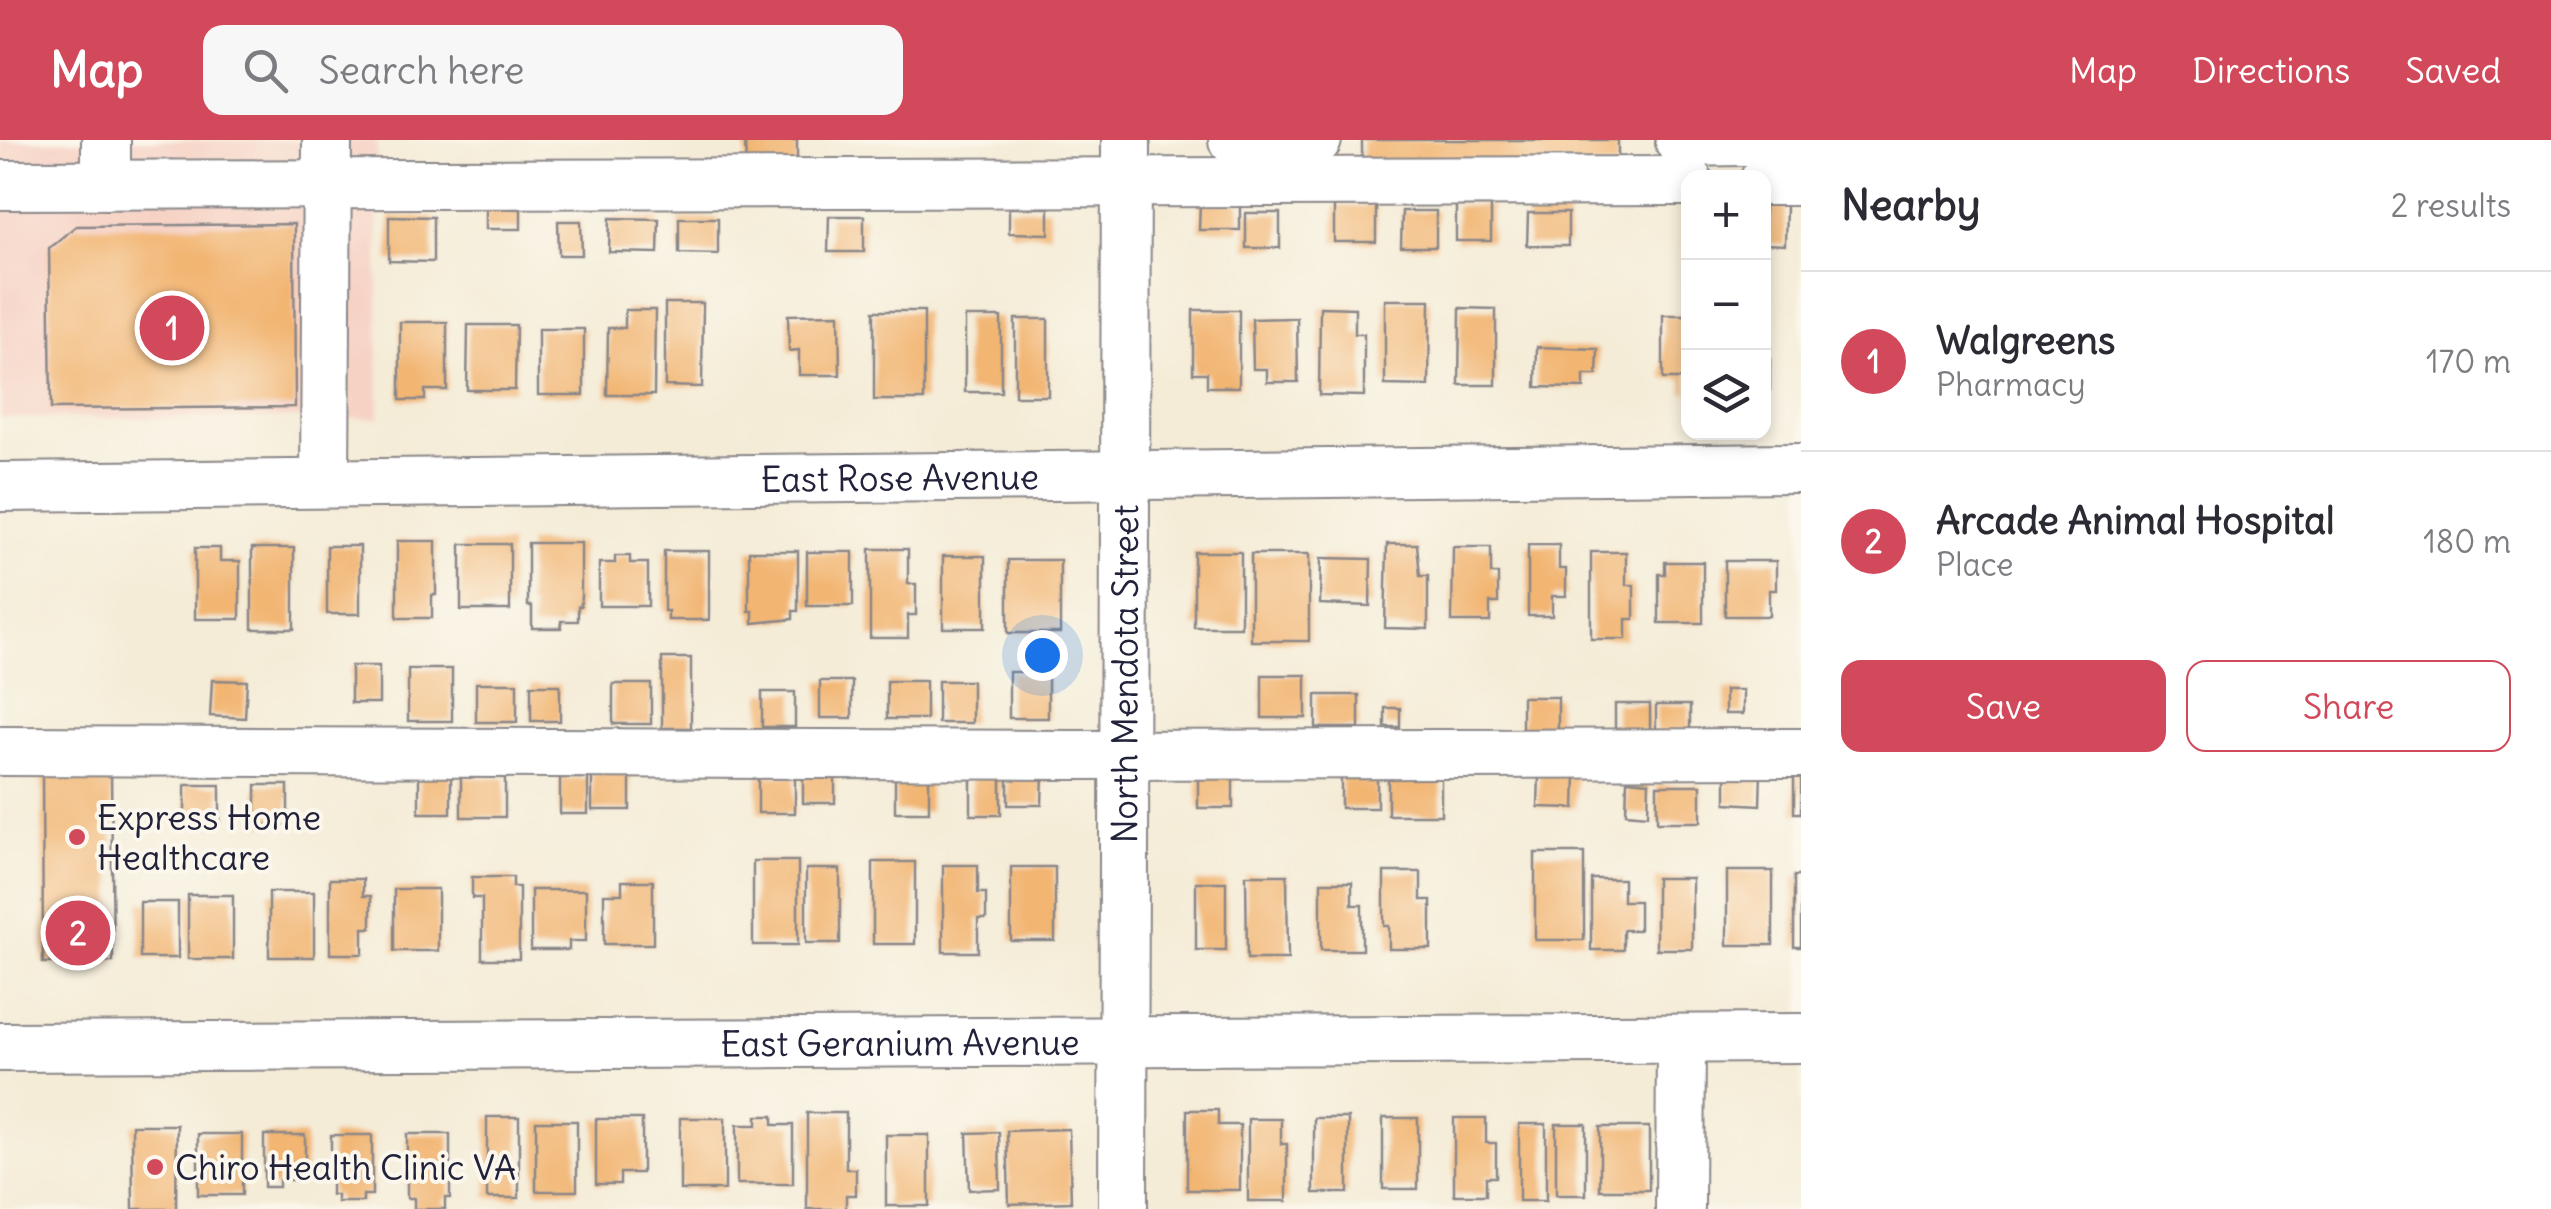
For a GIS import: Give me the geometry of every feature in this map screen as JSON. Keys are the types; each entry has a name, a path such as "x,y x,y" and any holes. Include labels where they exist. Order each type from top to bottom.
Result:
{"street":[{"path":"1233,140 1241,144 1294,146 1317,140"},
{"path":"0,185 106,163 1682,161 1798,140"},
{"name":"North Mendota Street","path":"1123,1209 1126,162"},
{"path":"325,483 327,163"},
{"path":"1771,181 1801,181"},
{"name":"East Rose Avenue","path":"0,487 1801,468"},
{"path":"0,751 1801,753"},
{"name":"East Geranium Avenue","path":"0,1047 1801,1038"},
{"path":"1680,1209 1681,1039"}],"shaded area":[{"path":"0,140 377,140 379,418 0,418"}],"building":[{"path":"745,140 797,140 797,170 746,170"},
{"path":"1362,140 1618,140 1618,166 1362,166"},
{"path":"1200,202 1240,203 1240,230 1199,230"},
{"path":"1771,205 1786,205 1785,245 1771,244"},
{"path":"1334,206 1376,206 1376,242 1334,242"},
{"path":"1456,206 1491,206 1491,241 1456,241"},
{"path":"486,208 521,209 521,229 486,229"},
{"path":"1009,208 1049,208 1049,234 1009,233"},
{"path":"1402,211 1436,211 1436,247 1401,247"},
{"path":"1246,213 1280,213 1280,248 1246,248"},
{"path":"1528,213 1568,213 1568,246 1527,246"},
{"path":"389,216 433,217 433,262 389,261"},
{"path":"829,216 864,216 864,252 828,252"},
{"path":"610,218 659,219 658,253 609,252"},
{"path":"679,218 718,218 718,254 679,253"},
{"path":"558,221 581,221 582,255 559,255"},
{"path":"294,224 295,407 51,409 49,248 76,226"},
{"path":"1385,300 1430,300 1429,386 1385,385"},
{"path":"665,303 703,303 702,387 665,386"},
{"path":"1320,307 1355,308 1355,334 1364,334 1364,396 1319,395"},
{"path":"1460,308 1496,309 1496,385 1459,385"},
{"path":"625,310 655,310 654,395 607,395 608,328 625,328"},
{"path":"1193,310 1239,310 1239,387 1207,387 1207,373 1193,373"},
{"path":"874,311 924,311 924,400 874,400"},
{"path":"839,314 840,375 799,375 799,350 789,351 788,315"},
{"path":"1663,315 1681,315 1681,379 1663,379"},
{"path":"965,317 1001,317 1001,392 965,392"},
{"path":"1297,318 1298,382 1267,382 1267,369 1253,369 1252,319"},
{"path":"1015,319 1048,319 1048,396 1015,396"},
{"path":"400,322 447,322 447,390 425,390 425,400 400,400"},
{"path":"468,325 516,325 515,390 467,390"},
{"path":"538,329 584,329 584,395 538,395"},
{"path":"1537,347 1598,349 1597,375 1584,375 1584,388 1536,387"},
{"path":"397,541 436,541 432,618 397,618"},
{"path":"528,543 581,543 578,621 561,621 561,628 532,628"},
{"path":"461,544 510,544 510,610 461,610"},
{"path":"1387,544 1417,544 1420,576 1428,576 1428,629 1385,628"},
{"path":"1528,545 1559,545 1559,569 1566,569 1566,596 1552,596 1552,616 1528,616"},
{"path":"327,546 360,546 360,614 327,614"},
{"path":"1453,547 1491,547 1491,574 1498,574 1498,603 1490,603 1490,622 1452,622"},
{"path":"195,548 220,548 220,561 240,561 240,619 195,619"},
{"path":"252,548 294,548 294,629 252,629"},
{"path":"870,549 908,549 908,584 916,584 916,615 908,615 908,638 870,638"},
{"path":"664,551 709,551 709,620 668,620 668,611 664,611"},
{"path":"749,551 798,551 798,611 793,611 793,619 753,623 753,611 749,611"},
{"path":"807,552 853,552 853,606 807,606"},
{"path":"1194,552 1241,552 1241,627 1194,627"},
{"path":"1591,552 1626,552 1626,585 1634,585 1634,619 1626,619 1626,639 1591,639"},
{"path":"1251,554 1309,554 1309,641 1251,641"},
{"path":"615,556 630,556 630,563 648,563 648,606 599,606 599,563 615,563"},
{"path":"943,556 985,556 985,628 943,628"},
{"path":"1321,558 1371,559 1370,606 1320,604"},
{"path":"1008,560 1060,560 1060,633 1008,633"},
{"path":"1725,561 1776,561 1776,590 1769,590 1769,616 1725,616"},
{"path":"1665,562 1703,562 1703,623 1659,623 1659,574 1665,574"},
{"path":"662,658 691,658 691,728 662,728"},
{"path":"351,666 379,666 379,703 351,703"},
{"path":"408,669 452,669 452,721 408,721"},
{"path":"1009,672 1048,672 1048,718 1009,718"},
{"path":"1262,675 1306,675 1306,718 1262,718"},
{"path":"212,680 247,681 245,718 210,716"},
{"path":"820,681 852,681 852,718 820,718"},
{"path":"887,681 926,681 926,719 887,719"},
{"path":"938,681 972,681 972,723 938,723"},
{"path":"476,683 517,683 517,722 476,722"},
{"path":"613,684 651,684 651,724 613,724"},
{"path":"531,685 560,685 560,721 531,721"},
{"path":"1725,690 1743,690 1743,714 1725,714"},
{"path":"762,692 795,692 795,727 762,727"},
{"path":"1316,695 1359,695 1359,728 1316,728"},
{"path":"1522,697 1558,697 1558,730 1522,730"},
{"path":"1615,704 1650,704 1650,732 1615,732"},
{"path":"1656,705 1690,705 1690,732 1656,732"},
{"path":"1385,708 1400,708 1400,727 1385,727"},
{"path":"803,770 835,770 835,803 803,803"},
{"name":"Express Home Healthcare","path":"111,771 113,962 43,963 42,772"},
{"path":"1726,771 1761,772 1760,805 1726,803"},
{"path":"1794,771 1801,771 1801,813 1794,813"},
{"path":"592,772 630,772 630,810 592,810"},
{"path":"895,772 929,772 929,812 895,812"},
{"path":"1008,772 1043,772 1042,805 1008,805"},
{"path":"419,773 451,773 451,813 419,813"},
{"path":"1341,773 1377,773 1377,808 1341,808"},
{"path":"1539,773 1576,775 1575,808 1538,807"},
{"path":"1198,774 1233,774 1233,808 1198,808"},
{"path":"758,775 795,775 795,813 758,813"},
{"path":"461,777 505,778 505,817 461,817"},
{"path":"560,778 588,778 588,814 560,814"},
{"path":"971,778 1001,778 1001,815 971,815"},
{"path":"1388,778 1441,778 1441,815 1388,815"},
{"path":"1627,780 1649,782 1648,815 1626,813"},
{"path":"185,785 220,785 220,825 185,825"},
{"path":"256,785 288,785 288,825 256,825"},
{"path":"1657,785 1701,785 1701,822 1657,822"},
{"path":"1535,853 1584,853 1584,940 1535,940"},
{"path":"753,861 798,861 798,945 753,945"},
{"path":"873,862 915,862 915,944 873,944"},
{"path":"943,865 978,865 978,893 986,893 986,919 978,919 978,952 943,952"},
{"path":"1011,867 1055,867 1055,941 1011,941"},
{"path":"806,869 840,869 840,943 806,943"},
{"path":"1727,871 1773,871 1773,945 1727,945"},
{"path":"1384,872 1421,872 1421,900 1431,900 1431,949 1389,949 1389,926 1384,926"},
{"path":"1246,875 1287,875 1288,959 1247,959"},
{"path":"1794,876 1801,876 1801,947 1794,947"},
{"path":"472,877 513,877 513,887 519,887 519,959 482,959 482,898 472,898"},
{"path":"1656,878 1692,878 1692,949 1656,949"},
{"path":"330,879 363,879 363,896 371,896 371,928 363,928 363,954 330,954"},
{"path":"1591,879 1623,879 1623,901 1639,901 1639,930 1623,930 1623,950 1591,950"},
{"path":"622,881 653,881 653,944 604,944 604,894 622,894"},
{"path":"1196,882 1226,882 1226,950 1196,950"},
{"path":"1321,882 1352,882 1352,905 1362,905 1362,950 1321,950"},
{"path":"394,889 438,889 438,951 394,951"},
{"path":"531,890 586,890 586,941 569,941 569,950 531,950"},
{"path":"269,892 314,892 314,957 269,957"},
{"path":"188,895 233,895 233,959 188,959"},
{"path":"140,902 178,902 178,958 140,958"},
{"path":"1187,1110 1218,1110 1218,1125 1240,1125 1240,1190 1187,1190"},
{"path":"807,1113 846,1113 846,1169 856,1169 856,1195 846,1195 846,1209 807,1209"},
{"path":"757,1116 773,1116 773,1125 793,1125 793,1184 737,1184 737,1125 757,1125"},
{"path":"487,1117 519,1117 519,1198 487,1198"},
{"path":"680,1118 725,1118 725,1190 680,1190"},
{"path":"1314,1118 1348,1118 1348,1193 1314,1193"},
{"path":"1383,1118 1418,1118 1418,1189 1383,1189"},
{"path":"1454,1118 1486,1118 1486,1143 1496,1143 1496,1177 1486,1177 1486,1195 1454,1195"},
{"path":"596,1119 642,1119 642,1173 620,1173 620,1184 596,1184"},
{"path":"1248,1119 1281,1119 1281,1144 1287,1144 1287,1201 1248,1201"},
{"path":"536,1121 577,1121 577,1191 536,1191"},
{"path":"1519,1124 1546,1124 1546,1201 1519,1201"},
{"path":"1556,1124 1586,1124 1586,1195 1556,1195"},
{"name":"Chiro Health Clinic VA","path":"132,1125 177,1125 176,1209 133,1209"},
{"path":"1600,1127 1649,1127 1649,1190 1600,1190"},
{"path":"1069,1129 1071,1202 1009,1204 1007,1131"},
{"path":"999,1132 1000,1189 969,1190 967,1133"},
{"path":"198,1134 242,1134 242,1195 198,1195"},
{"path":"407,1134 450,1134 450,1198 445,1198 445,1209 414,1209 414,1198 407,1198"},
{"path":"264,1135 305,1135 305,1180 279,1180 279,1187 264,1187"},
{"path":"331,1135 372,1135 372,1195 363,1195 363,1202 337,1202 337,1195 331,1195"},
{"path":"886,1135 929,1135 929,1206 886,1206"}],"place":[{"name":"Walgreens","path":"172,328"},
{"name":"Express Home Healthcare","path":"77,837"},
{"name":"Arcade Animal Hospital","path":"78,933"},
{"name":"Chiro Health Clinic VA","path":"155,1167"}]}
